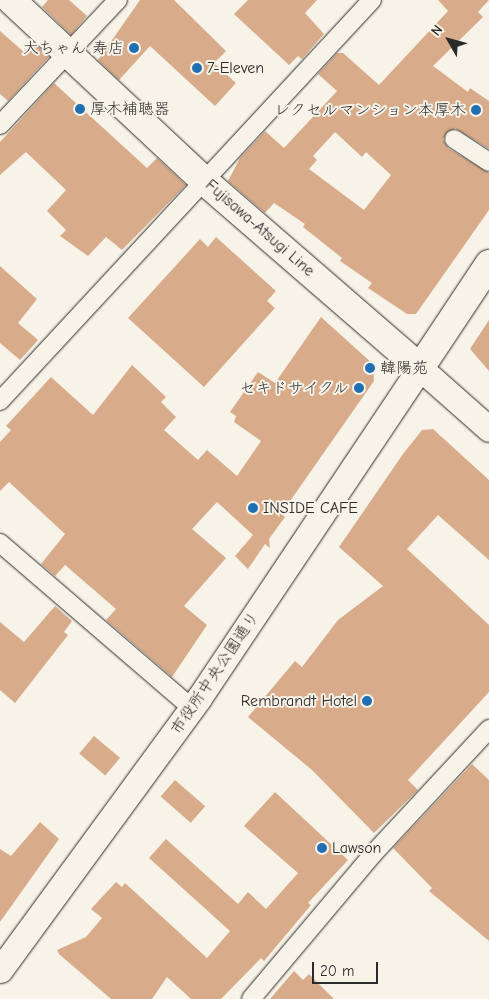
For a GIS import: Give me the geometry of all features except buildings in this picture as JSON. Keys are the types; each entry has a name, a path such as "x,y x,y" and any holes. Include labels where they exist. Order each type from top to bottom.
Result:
{"main road":[{"name":"Fujisawa-Atsugi Line","path":"11,0 70,53 202,179 420,368"},
{"path":"489,264 420,368 489,429"},
{"name":"市役所中央公園通り","path":"0,970 192,708 420,368"}],"street":[{"path":"0,125 118,0"},
{"path":"0,401 202,179 372,0"},
{"path":"454,139 489,162"},
{"path":"0,544 192,708"},
{"path":"251,999 373,854 489,729"}],"place":[{"name":"大ちゃん 寿店","path":"134,48"},
{"name":"7-Eleven","path":"197,68"},
{"name":"厚木補聴器","path":"80,109"},
{"name":"レクセルマンション本厚木","path":"476,110"},
{"name":"韓陽苑","path":"370,368"},
{"name":"セキドサイクル","path":"359,388"},
{"name":"INSIDE CAFE","path":"253,508"},
{"name":"Rembrandt Hotel","path":"367,701"},
{"name":"Lawson","path":"322,848"}]}
